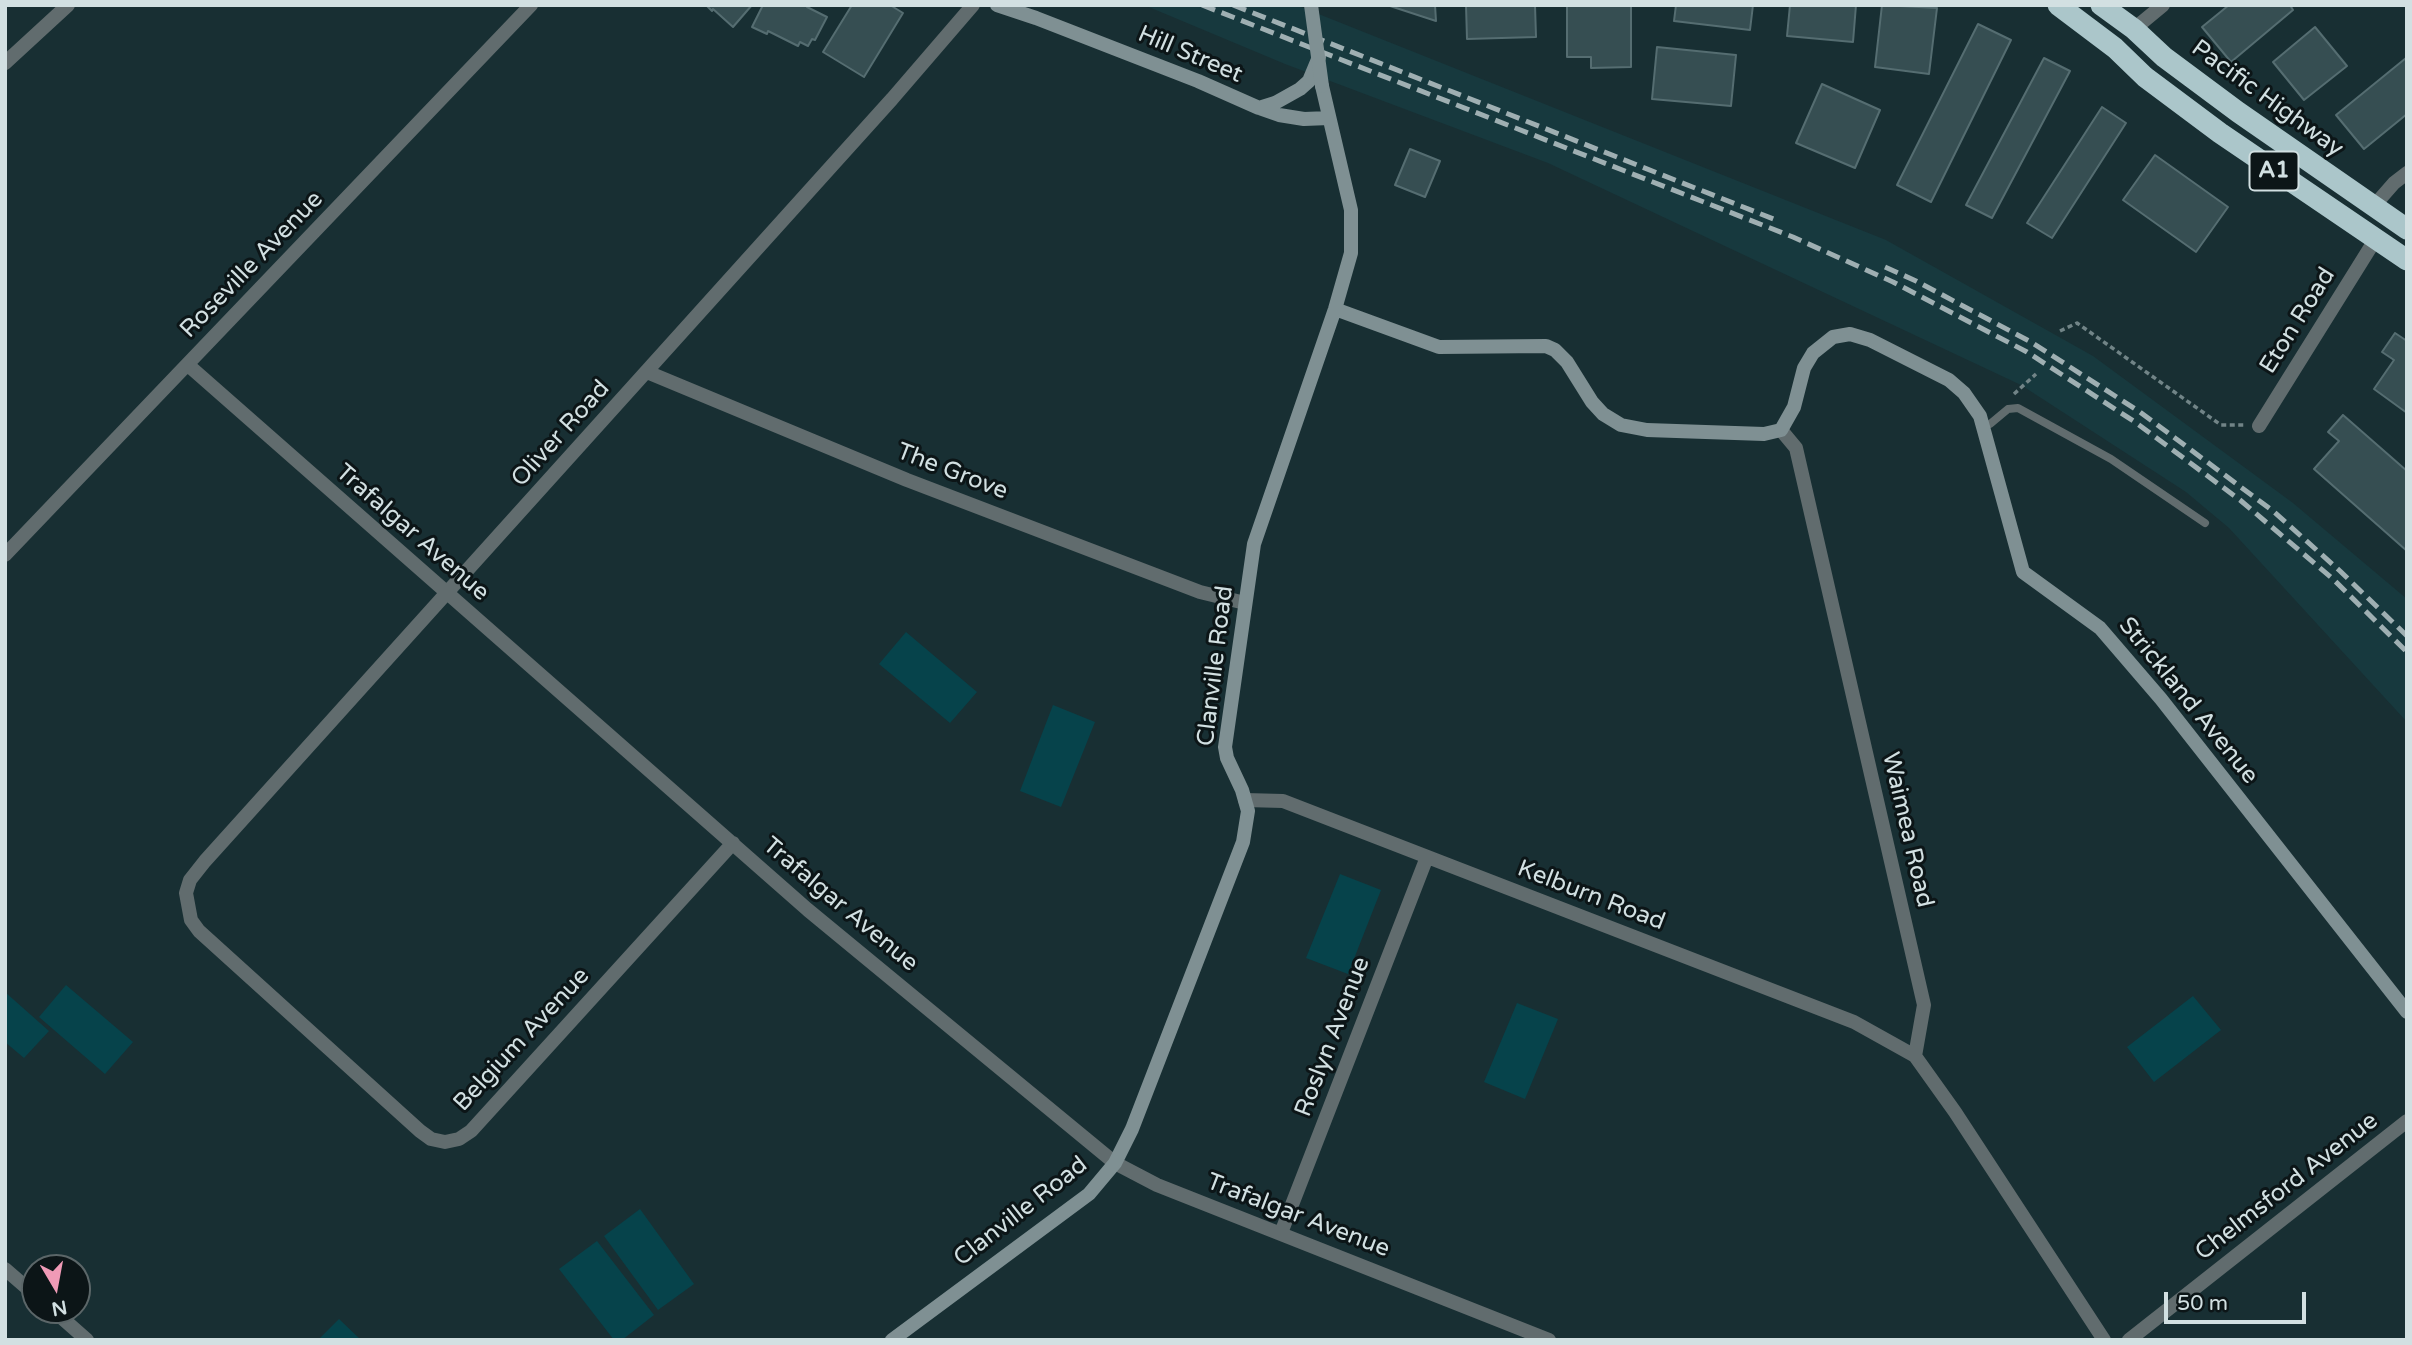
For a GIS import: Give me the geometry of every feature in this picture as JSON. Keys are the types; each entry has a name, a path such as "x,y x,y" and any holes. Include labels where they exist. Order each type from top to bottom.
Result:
{"highway":[{"name":"A1","path":"2058,5 2220,133 2407,260"},
{"name":"Pacific Highway","path":"2101,5 2217,96 2407,229"}],"street":[{"path":"5,63 68,5"},
{"name":"Roseville Avenue","path":"5,555 11,539 188,365 531,5"},
{"name":"Oliver Road","path":"186,893 190,880 205,861 892,99 973,5"},
{"name":"Hill Street","path":"997,5 1198,81 1279,115 1329,118"},
{"name":"Clanville Road","path":"892,1340 1089,1194 1115,1163 1132,1129 1243,842 1248,821 1245,800 1225,747 1254,544 1335,309 1351,253 1353,232 1344,177 1329,118 1316,83 1319,57 1311,5"},
{"path":"2134,29 2163,5"},
{"path":"1259,108 1316,83"},
{"path":"2373,207 2394,183 2407,173"},
{"name":"Eton Road","path":"2259,425 2375,240"},
{"path":"1335,309 1438,347 1460,349 1537,345 1555,350 1573,370 1597,408 1621,425 1647,430 1764,434 1782,430"},
{"name":"Strickland Avenue","path":"1782,430 1791,414 1804,368 1813,353 1833,337 1850,334 1870,340 1950,380 1964,393 1983,425 2023,572 2100,628 2161,699 2407,1012"},
{"name":"Trafalgar Avenue","path":"188,365 808,910 1115,1163 1157,1185 1549,1340"},
{"name":"The Grove","path":"646,372 907,480 1200,592 1245,603"},
{"name":"Waimea Road","path":"1782,430 1796,447 1924,1005 1915,1056"},
{"name":"Kelburn Road","path":"1245,800 1283,800 1854,1022 1915,1056"},
{"name":"Belgium Avenue","path":"186,893 191,920 199,932 420,1131 431,1139 445,1142 459,1139 471,1131 733,844"},
{"name":"Roslyn Avenue","path":"1281,1233 1427,857"},
{"path":"1915,1056 1955,1112 2104,1340"},
{"name":"Chelmsford Avenue","path":"2129,1340 2407,1121"},
{"path":"5,1269 21,1282"},
{"path":"69,1324 88,1340"}],"lane":[{"path":"1983,425 1990,424 2008,409 2018,408 2111,459 2205,523"}],"path":[{"path":"2060,331 2077,323 2221,425 2259,425"}],"shaded area":[{"path":"1144,5 1296,5 1886,240 2093,356 2293,503 2407,599 2407,722 2229,528 2186,492 2021,385 1548,163 1285,64"},
{"path":"906,632 977,692 950,723 879,664"},
{"path":"1053,705 1095,722 1061,807 1020,791"},
{"path":"1340,874 1381,890 1348,974 1306,958"},
{"path":"66,985 133,1042 105,1074 39,1017"},
{"path":"5,992 49,1031 24,1058 5,1042"},
{"path":"2193,996 2221,1030 2154,1082 2127,1047"},
{"path":"1517,1003 1558,1019 1525,1099 1484,1082"},
{"path":"640,1209 694,1284 658,1310 604,1236"},
{"path":"597,1241 654,1315 622,1340 614,1340 559,1269"},
{"path":"339,1319 361,1340 318,1340"}],"building":[{"path":"706,5 752,5 733,27"},
{"path":"763,5 808,5 807,7 827,17 815,40 812,39 808,46 800,42 798,46 768,31 767,34 752,27"},
{"path":"852,5 890,5 903,13 864,77 823,52"},
{"path":"1387,5 1435,5 1436,21"},
{"path":"1466,5 1535,5 1536,37 1467,39"},
{"path":"1567,5 1631,5 1631,67 1591,68 1591,57 1567,57"},
{"path":"1676,5 1753,5 1750,30 1674,21"},
{"path":"1790,5 1856,5 1853,42 1787,36"},
{"path":"1882,5 1937,8 1929,74 1875,67"},
{"path":"2229,5 2290,5 2293,10 2231,62 2202,27"},
{"path":"1978,24 2011,40 1931,202 1897,185"},
{"path":"2315,27 2347,66 2304,100 2273,62"},
{"path":"1657,47 1736,55 1731,106 1652,99"},
{"path":"2044,58 2070,71 1992,218 1966,205"},
{"path":"2406,58 2407,114 2364,149 2336,115"},
{"path":"1822,84 1880,110 1855,168 1796,143"},
{"path":"2102,107 2126,123 2052,238 2027,223"},
{"path":"1410,149 1440,161 1425,197 1395,185"},
{"path":"2155,155 2228,207 2196,252 2123,200"},
{"path":"2395,333 2407,341 2407,413 2374,389 2394,360 2382,352"},
{"path":"2343,415 2407,471 2407,551 2314,469 2339,441 2328,432"}],"railway":[{"path":"1202,5 1793,237 1893,282 2027,352 2135,422 2240,500 2333,579 2407,652"},
{"path":"1233,5 1776,220"},
{"path":"1885,267 2031,342 2140,412 2273,511 2407,636"}]}
